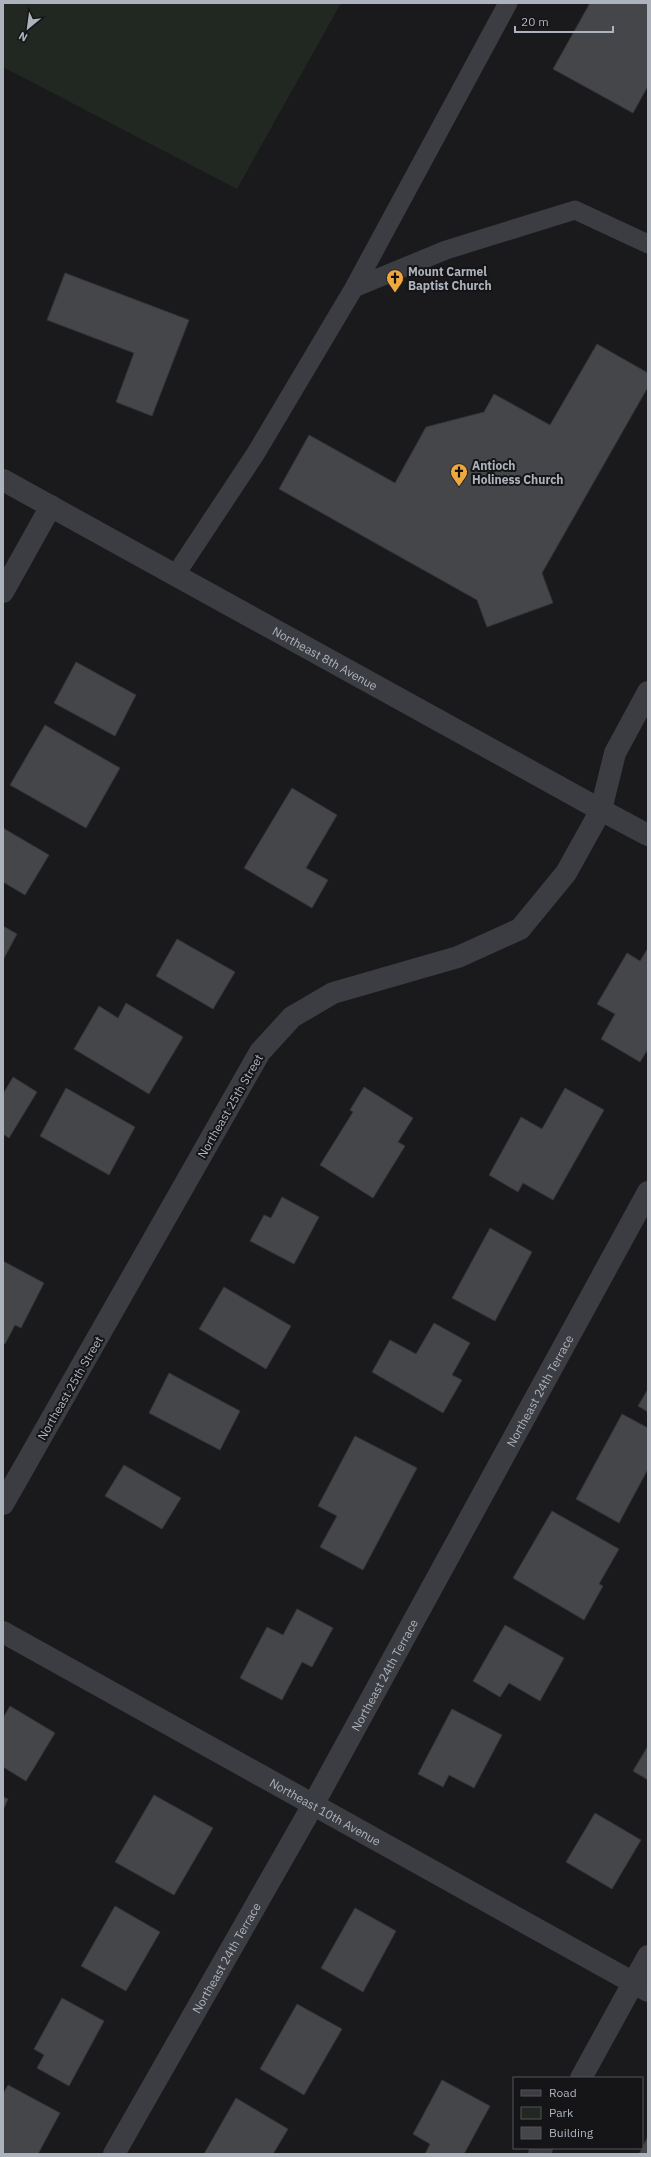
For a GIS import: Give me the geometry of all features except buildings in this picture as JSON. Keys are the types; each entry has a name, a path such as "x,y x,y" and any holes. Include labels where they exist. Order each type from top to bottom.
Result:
{"street":[{"name":"Northeast 8th Avenue","path":"3,480 648,835"},
{"path":"3,592 51,506"},
{"name":"Northeast 25th Street","path":"3,1504 260,1052 292,1017 333,993 458,957 520,929 566,873 601,810 615,753 648,692"},
{"name":"Northeast 24th Terrace","path":"114,2154 313,1805 648,1192"},
{"name":"Northeast 10th Avenue","path":"3,1632 640,1987"},
{"path":"582,2077 640,1987 648,1956"}],"lane":[{"path":"176,574 256,453 354,288 508,3"},
{"path":"354,288 446,250 575,210 648,244"}],"green space":[{"path":"3,3 341,3 237,189 3,67"}],"place":[{"name":"Mount Carmel Baptist Church","path":"395,293"},
{"name":"Antioch Holiness Church","path":"459,487"}]}
